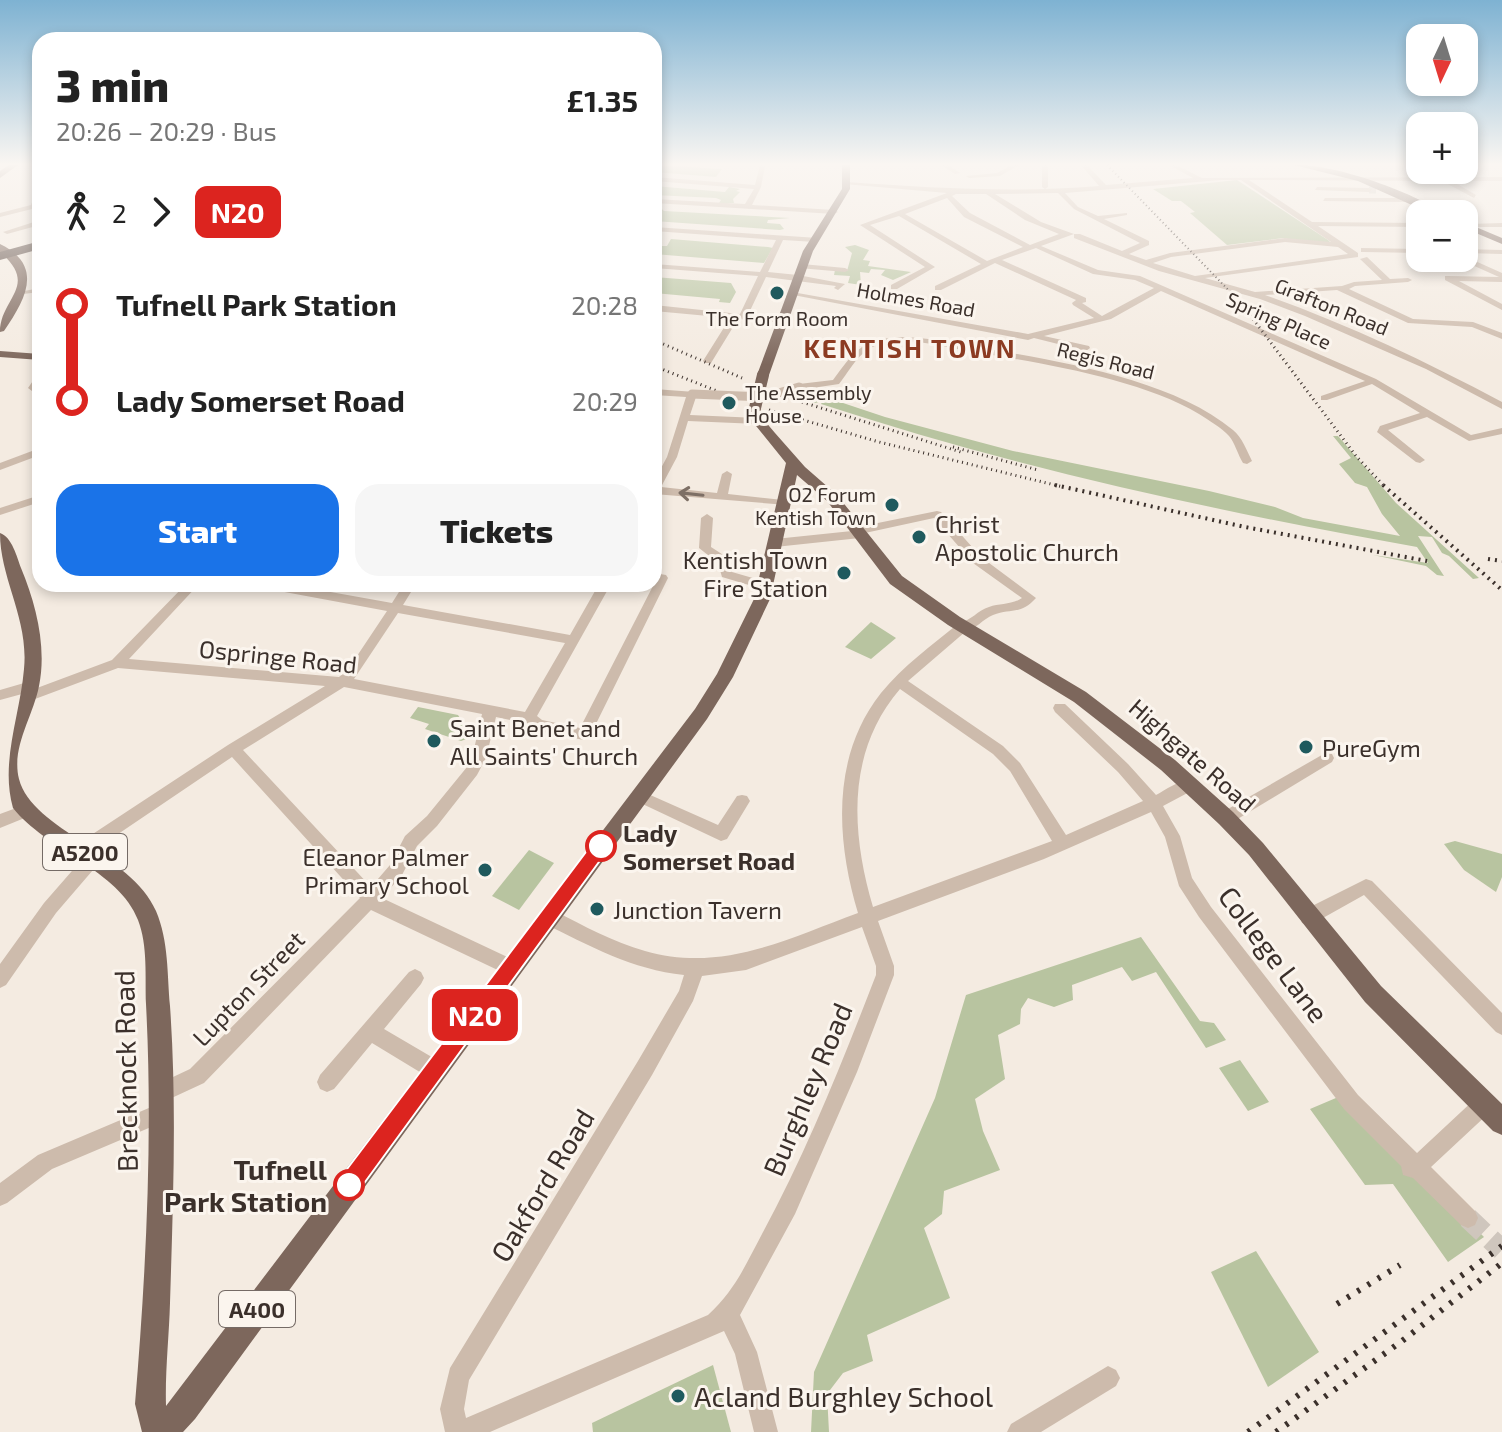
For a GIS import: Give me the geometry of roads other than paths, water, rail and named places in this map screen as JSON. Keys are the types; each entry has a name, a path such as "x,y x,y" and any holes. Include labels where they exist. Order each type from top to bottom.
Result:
{"highway":[{"path":"3,252 32,247"}],"main road":[{"path":"757,409 763,375 782,321 799,274 821,232"},
{"path":"1481,232 1502,241"},
{"path":"0,329 23,292 21,269 3,252"},
{"path":"0,354 32,356"},
{"name":"Highgate Road","path":"757,409 792,461 811,476 896,580 965,627 1080,697 1190,785 1226,818 1256,849 1373,994 1502,1122"},
{"name":"A400","path":"160,1432 184,1408 701,714 724,677 766,586 792,461"},
{"name":"Brecknock Road","path":"0,538 23,596 32,653 29,691 15,726 7,773 11,787 27,810 88,854 143,906 151,928 162,1030 163,1102 150,1404 160,1432"}],"street":[{"path":"662,232 815,240"},
{"path":"875,232 931,267 894,287 881,310"},
{"path":"934,232 991,262 1083,300 1076,303 1098,317"},
{"name":"Spring Place","path":"1002,232 1096,272 1137,278 1373,381 1469,438 1502,431"},
{"name":"Grafton Road","path":"1061,232 1145,263 1255,295 1386,346 1502,406"},
{"path":"1122,254 1146,243 1125,232"},
{"path":"1170,292 1194,278 1353,256 1323,232"},
{"path":"938,288 991,262 1066,234"},
{"path":"708,361 739,316 780,238"},
{"path":"1145,263 1173,254 1285,240 1340,245"},
{"path":"1478,251 1502,252"},
{"path":"1388,281 1364,254 1406,252"},
{"path":"1478,265 1502,278"},
{"path":"662,267 763,274 845,270"},
{"path":"799,274 841,284 838,288"},
{"path":"1502,278 1448,278 1502,307"},
{"path":"1344,288 1354,284 1408,280"},
{"path":"1255,295 1324,286 1344,288 1411,321 1473,325 1502,336"},
{"name":"Holmes Road","path":"1034,336 1098,317 1160,288"},
{"path":"23,292 32,291"},
{"name":"Holmes Road","path":"792,294 1034,336 1086,348"},
{"path":"662,309 782,321"},
{"name":"Regis Road","path":"757,409 769,396 799,387 836,382 855,355 873,344 919,340 1103,375 1157,391 1220,425 1243,445 1247,461"},
{"path":"1324,398 1373,381"},
{"path":"662,392 692,394 757,409"},
{"path":"662,475 672,457 692,394"},
{"path":"684,418 757,409"},
{"path":"1420,460 1382,432 1384,428 1428,414"},
{"path":"0,467 32,454"},
{"path":"722,497 727,474"},
{"path":"662,491 783,503"},
{"path":"0,512 32,501"},
{"name":"Burghley Road","path":"728,1315 760,1261 802,1176 885,975 885,966 859,888 853,850 852,774 875,712 900,682 965,627 989,611 1020,606 1030,598 977,560 937,514 859,533"},
{"path":"707,518 705,548 724,561 726,574 766,586"},
{"path":"775,543 859,533"},
{"path":"117,663 185,592"},
{"path":"309,592 574,640"},
{"path":"3,969 88,854 233,749 342,682 354,672 405,592"},
{"path":"529,718 601,592"},
{"name":"Ospringe Road","path":"0,695 29,691 117,663 342,682 529,718 538,725 584,734 655,592"},
{"path":"900,682 998,750 1015,767 1062,843"},
{"name":"College Lane","path":"1060,708 1123,768 1154,804 1172,836 1185,881 1205,912 1351,1102 1411,1168 1468,1218"},
{"name":"Lupton Street","path":"0,1196 45,1162 163,1102 197,1076 396,870 411,841 445,807 479,758 490,712"},
{"path":"233,749 369,898 384,910 510,967"},
{"path":"1226,818 1327,758"},
{"path":"549,917 647,963 695,969 746,962 1062,843 1154,804 1190,785"},
{"path":"639,796 721,834 742,801"},
{"path":"0,821 27,810"},
{"path":"1308,917 1366,886 1502,1026"},
{"name":"Oakford Road","path":"459,1432 452,1409 458,1376 652,1056 687,995 695,969"},
{"path":"327,1082 415,978"},
{"path":"370,1031 435,1070"},
{"path":"1411,1168 1483,1105"},
{"path":"459,1432 728,1315 746,1352 766,1432"},
{"path":"1019,1432 1108,1378"}],"tunnel":[{"path":"1468,1218 1502,1250"}],"railway":[{"path":"1172,232 1243,305"},
{"path":"1241,303 1356,456 1384,486"},
{"path":"662,343 742,378"},
{"path":"662,369 717,391"},
{"path":"783,396 964,453"},
{"path":"769,410 879,442 1063,487"},
{"path":"953,447 1038,470"},
{"path":"1055,485 1245,527 1427,561"},
{"path":"1384,486 1502,590"},
{"path":"1488,559 1502,561"},
{"path":"1248,1432 1502,1246"},
{"path":"1276,1432 1402,1341 1502,1263"},
{"path":"1337,1304 1400,1265"}],"place":[{"name":"The Form Room","path":"777,293"},
{"name":"The Assembly House","path":"729,403"},
{"name":"O2 Forum Kentish Town","path":"892,505"},
{"name":"Christ Apostolic Church","path":"919,537"},
{"name":"Kentish Town Fire Station","path":"844,573"},
{"name":"Saint Benet and All Saints' Church","path":"434,741"},
{"name":"PureGym","path":"1306,747"},
{"name":"Lady Somerset Road","path":"601,846"},
{"name":"Eleanor Palmer Primary School","path":"485,870"},
{"name":"Junction Tavern","path":"597,909"},
{"name":"Tufnell Park Station","path":"349,1185"},
{"name":"Acland Burghley School","path":"678,1396"}],"district":[{"name":"KENTISH TOWN","path":"910,347"}]}
